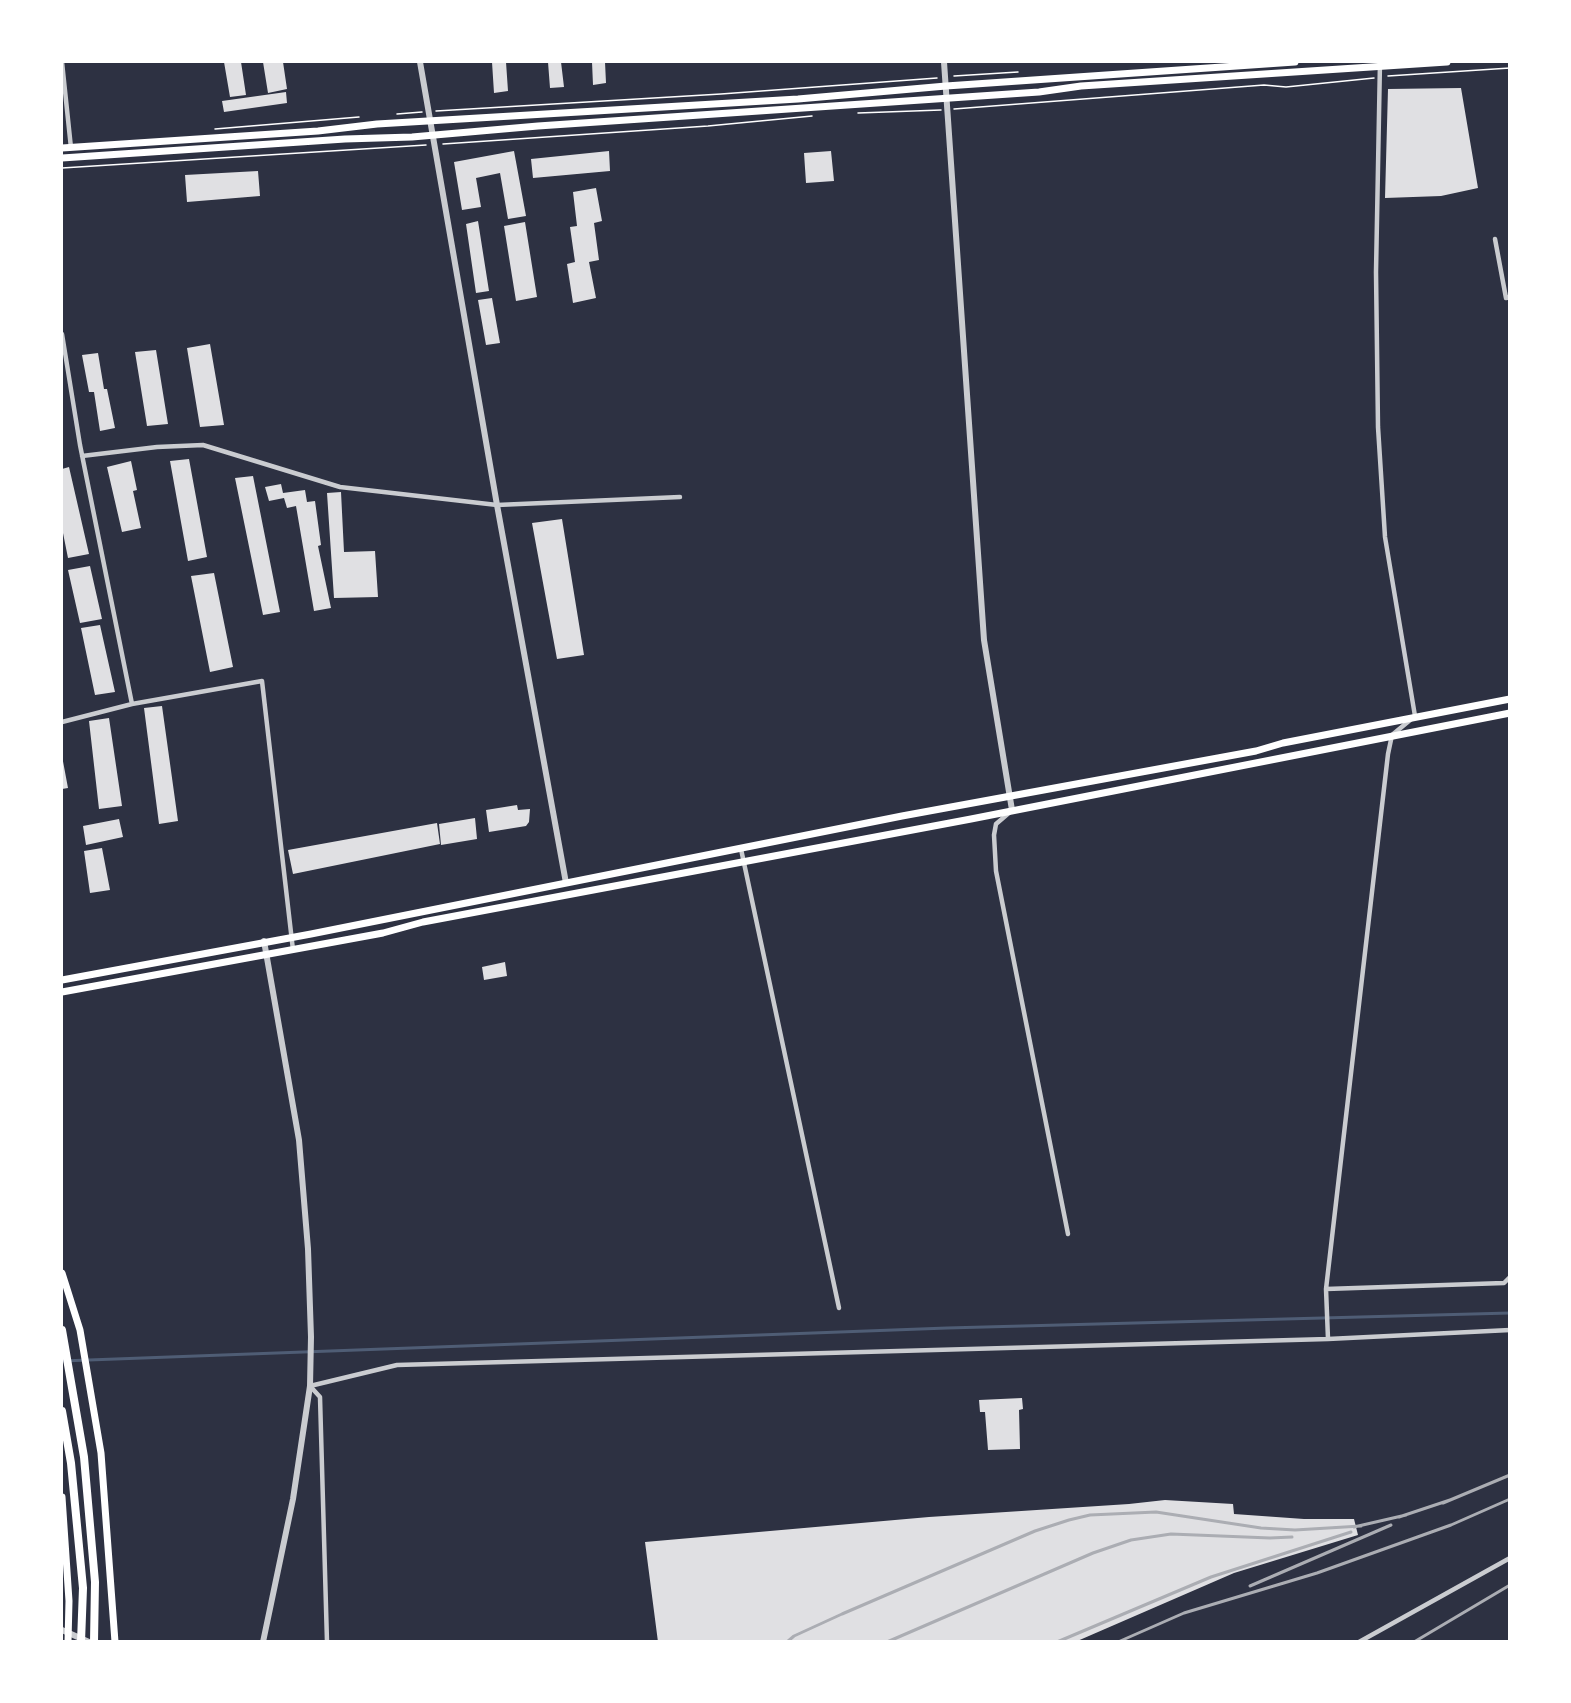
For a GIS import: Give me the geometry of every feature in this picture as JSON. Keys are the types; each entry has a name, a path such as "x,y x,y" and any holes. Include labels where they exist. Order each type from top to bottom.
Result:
{"highway":[{"path":"62,1330 84,1457 95,1582 94,1641"},
{"path":"62,1411 71,1463 82,1588 81,1641"}],"main road":[{"path":"62,148 431,121 798,99 946,86 1295,62"},
{"path":"62,158 434,135 1039,92 1082,86 1380,64 1447,62"},
{"path":"62,980 1256,751 1283,742 1509,699"},
{"path":"62,992 383,933 423,922 1509,713"},
{"path":"62,1272 80,1330 101,1453 115,1641"},
{"path":"62,1497 69,1602 68,1641"}],"street":[{"path":"62,62 71,148"},
{"path":"420,62 566,883"},
{"path":"944,62 984,640 1012,810 996,824 994,835 996,871 1068,1234"},
{"path":"1328,1339 1326,1289 1386,766 1392,735 1415,716 1385,537 1378,438 1376,272 1380,64"},
{"path":"1495,239 1506,298 1509,297"},
{"path":"62,334 82,456 132,704"},
{"path":"82,456 156,447 203,445 340,487 498,505 680,497"},
{"path":"62,722 132,704 262,681 293,950"},
{"path":"741,849 839,1308"},
{"path":"264,941 299,1140 308,1249 311,1337 310,1386 293,1499 264,1641"},
{"path":"1326,1289 1504,1283 1509,1277"},
{"path":"310,1386 397,1365 1328,1339 1509,1330"},
{"path":"310,1386 320,1397 327,1641"},
{"path":"1359,1641 1509,1558"},
{"path":"62,1630 89,1641"}],"path":[{"path":"854,113 948,110 1263,85 1286,87 1379,77 1509,68"},
{"path":"391,115 1027,72"},
{"path":"62,168 708,126 822,115"},
{"path":"205,130 368,117"}],"building":[{"path":"224,62 241,62 246,95 230,97"},
{"path":"263,62 283,62 287,89 268,93"},
{"path":"492,62 506,62 508,91 494,93"},
{"path":"548,62 561,62 564,87 550,88"},
{"path":"592,62 605,62 606,83 593,85"},
{"path":"1461,88 1478,188 1441,196 1385,198 1388,89"},
{"path":"286,92 287,103 224,112 222,101"},
{"path":"514,151 526,216 508,219 500,173 476,178 481,207 462,210 454,162"},
{"path":"609,151 610,171 533,178 531,159"},
{"path":"831,151 834,181 806,183 804,153"},
{"path":"258,171 260,196 187,202 185,175"},
{"path":"596,188 602,221 594,223 599,260 589,262 596,298 573,303 567,264 575,262 570,227 577,226 573,192"},
{"path":"478,221 489,291 476,293 466,224"},
{"path":"525,222 537,297 516,301 504,226"},
{"path":"492,298 500,343 486,345 478,300"},
{"path":"210,344 224,425 200,427 187,348"},
{"path":"156,350 168,424 147,426 135,352"},
{"path":"98,353 104,389 107,389 115,428 100,431 94,392 89,392 82,355"},
{"path":"189,459 207,557 188,561 170,461"},
{"path":"131,461 137,490 133,491 141,528 122,532 107,467"},
{"path":"69,467 89,554 68,558 62,528 62,469"},
{"path":"253,476 280,612 263,615 235,478"},
{"path":"281,484 283,493 305,490 307,502 315,501 321,545 318,546 331,608 314,611 296,506 287,508 284,498 269,501 265,487"},
{"path":"341,492 344,552 375,551 378,597 334,598 327,493"},
{"path":"562,519 584,655 557,659 532,523"},
{"path":"90,566 102,619 80,623 68,570"},
{"path":"214,573 233,667 210,672 191,576"},
{"path":"100,625 115,692 95,695 81,628"},
{"path":"162,706 178,821 159,824 144,708"},
{"path":"109,718 122,806 99,809 89,721"},
{"path":"62,756 68,788 62,789"},
{"path":"517,805 518,810 530,809 529,822 526,826 489,832 486,810"},
{"path":"475,818 477,839 441,845 439,824"},
{"path":"119,819 123,837 86,845 83,826"},
{"path":"437,823 440,844 293,874 288,850"},
{"path":"102,848 110,890 90,893 84,851"},
{"path":"505,962 507,976 484,980 482,967"},
{"path":"1022,1398 1023,1409 1019,1410 1020,1449 988,1450 985,1412 980,1412 979,1400"},
{"path":"1165,1500 1233,1504 1234,1514 1304,1519 1354,1519 1358,1535 1234,1573 1075,1642 658,1642 645,1542 929,1517"}],"waterway":[{"path":"62,1361 947,1328 1510,1313"}],"railway":[{"path":"1443,1503 1510,1475"},
{"path":"1118,1642 1184,1613 1317,1573 1451,1525 1510,1499"},
{"path":"1399,1517 1450,1500"},
{"path":"787,1642 794,1636 842,1614 1035,1531 1090,1515 1156,1512 1261,1528 1295,1530 1361,1526"},
{"path":"1354,1527 1406,1515"},
{"path":"1250,1586 1391,1525"},
{"path":"1057,1642 1211,1577 1351,1532"},
{"path":"887,1642 1093,1553 1131,1540 1171,1534 1292,1537"},
{"path":"1414,1642 1510,1585"}]}
